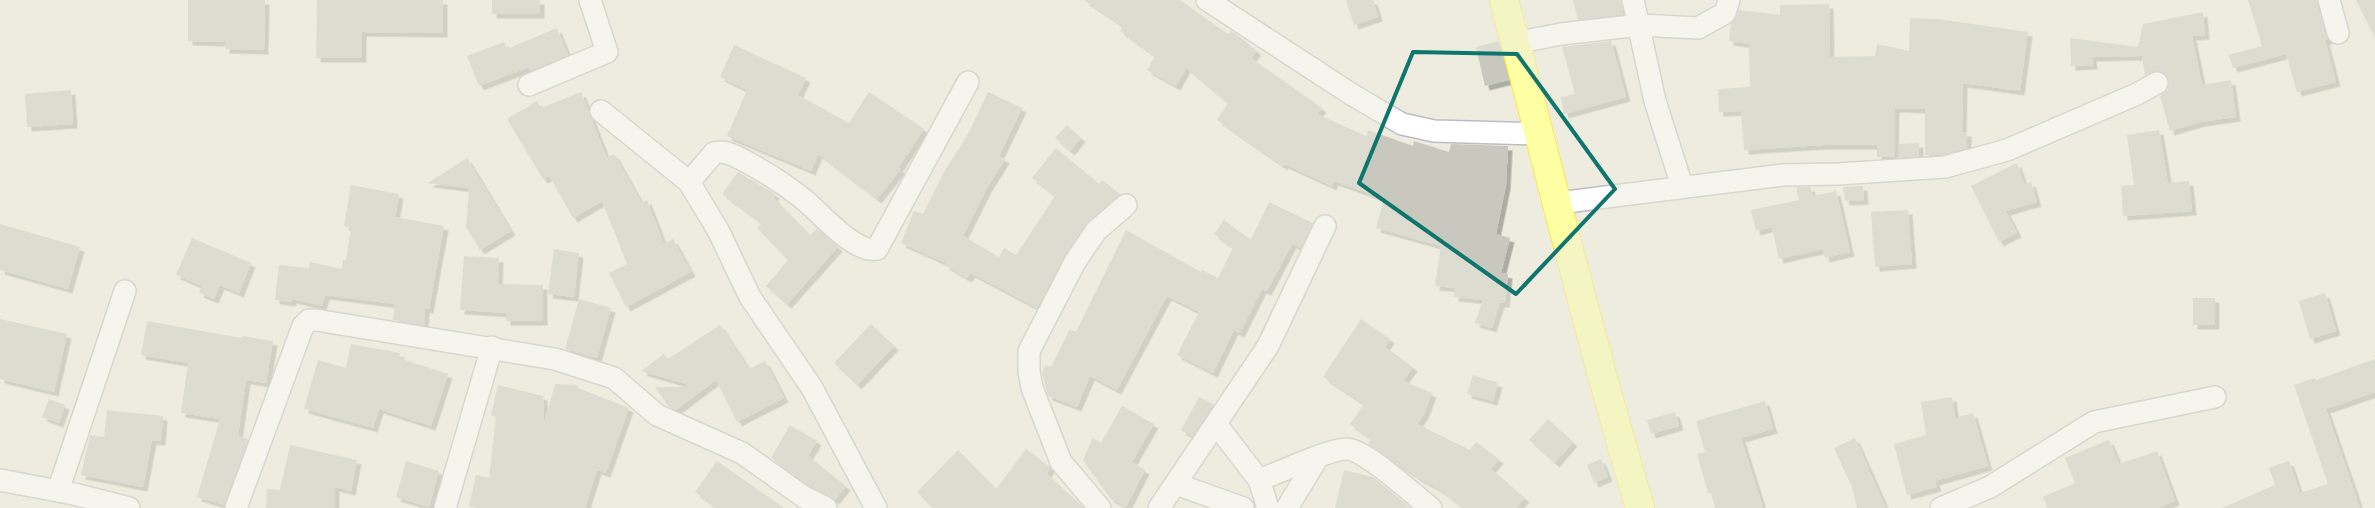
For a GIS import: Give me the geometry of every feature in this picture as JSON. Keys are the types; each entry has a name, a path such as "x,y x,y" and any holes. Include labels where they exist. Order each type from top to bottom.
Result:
{"main road":[{"path":"1504,0 1558,203 1579,294 1640,508"}],"street":[{"path":"529,85 607,52 590,0"},
{"path":"1207,0 1350,94 1402,124 1434,131 1539,134"},
{"path":"1633,0 1640,25 1655,101 1682,186"},
{"path":"1515,43 1561,34 1640,25 1698,28 1724,13 1730,0"},
{"path":"2329,0 2338,33"},
{"path":"689,182 714,153 727,152 767,172 803,199 844,235 866,249 877,249 968,82"},
{"path":"1558,203 1682,186 1783,175 1838,174 1945,167 2007,150 2137,94 2157,83"},
{"path":"601,111 636,142 689,182 719,232 750,296 812,388 876,508"},
{"path":"1100,508 1061,462 1032,388 1029,370 1029,351 1075,262 1096,231 1126,205"},
{"path":"1159,508 1268,346 1325,226"},
{"path":"58,491 125,291"},
{"path":"236,508 303,326 308,320 492,347 556,359 614,378 657,415 742,453 804,497 826,508"},
{"path":"445,508 492,347"},
{"path":"1941,508 1990,487 2094,422 2215,397"},
{"path":"1216,424 1260,480 1268,508"},
{"path":"1260,480 1318,457 1345,449 1363,454 1432,508"},
{"path":"1287,508 1318,457"},
{"path":"0,480 58,491 129,508"},
{"path":"1176,484 1243,508"}],"highlighted area":[{"path":"1413,52 1517,54 1615,189 1516,294 1359,183"}],"building":[{"path":"188,0 265,0 264,50 225,49 225,42 188,41"},
{"path":"317,0 443,0 443,33 362,32 362,58 316,58"},
{"path":"492,0 540,0 540,14 492,14"},
{"path":"1084,0 1180,0 1228,34 1231,31 1257,51 1251,58 1322,108 1317,114 1366,136 1368,130 1413,146 1414,141 1449,152 1451,144 1508,146 1506,185 1496,234 1510,238 1501,273 1508,274 1505,303 1500,303 1492,328 1475,323 1483,300 1454,297 1455,288 1435,286 1441,246 1376,228 1384,199 1334,181 1332,186 1284,164 1283,166 1217,120 1228,103 1186,68 1176,86 1147,70 1155,56 1120,31 1123,26"},
{"path":"1346,0 1373,0 1378,17 1354,25"},
{"path":"1573,0 1621,0 1623,14 1578,20"},
{"path":"2248,0 2317,0 2328,40 2325,40 2336,82 2297,92 2286,54 2233,68 2229,55 2262,46"},
{"path":"2356,0 2375,0 2375,38"},
{"path":"1829,4 1830,57 1875,56 1877,44 1909,51 1910,18 1938,19 2028,32 2020,91 1963,83 1962,132 1967,132 1967,148 1943,155 1925,155 1925,109 1895,108 1894,157 1877,157 1877,145 1823,145 1744,150 1741,111 1719,112 1718,89 1750,87 1749,44 1729,41 1731,24 1739,10 1780,15 1780,5"},
{"path":"2203,12 2205,35 2192,36 2202,85 2231,80 2236,117 2201,122 2170,131 2160,96 2168,89 2168,77 2158,71 2145,75 2142,56 2092,57 2093,65 2071,66 2070,38 2138,47 2143,24"},
{"path":"557,28 568,55 530,71 529,67 479,86 467,56 504,42 507,49"},
{"path":"1499,41 1509,80 1485,86 1476,47"},
{"path":"1611,41 1626,97 1564,114 1561,97 1575,94 1562,47"},
{"path":"734,45 806,78 798,95 849,123 869,92 924,129 898,168 901,169 877,199 818,154 811,171 727,136 747,90 720,77"},
{"path":"71,90 73,124 27,127 25,94"},
{"path":"581,92 607,158 614,154 641,202 647,200 664,244 673,239 691,272 626,307 609,273 627,264 602,201 573,218 549,176 543,179 507,119 537,101 541,108"},
{"path":"988,92 1022,108 999,156 1005,159 987,188 963,236 999,257 1004,248 1016,255 1055,196 1032,178 1056,148 1099,184 1102,180 1120,194 1086,224 1064,256 1037,308 971,273 967,278 945,265 946,263 901,243 914,211 923,214 944,172 968,134"},
{"path":"1067,125 1081,138 1070,151 1055,138"},
{"path":"2159,130 2168,183 2189,181 2192,211 2123,216 2121,186 2134,185 2127,135"},
{"path":"1919,143 1919,156 1898,158 1898,144"},
{"path":"467,158 511,231 480,250 466,227 469,188 428,183"},
{"path":"2017,163 2024,184 2031,182 2037,202 2006,211 2017,233 1999,242 1971,186"},
{"path":"738,172 775,194 773,197 810,235 817,228 838,247 787,304 766,286 788,260 757,228 762,223 722,194"},
{"path":"351,185 399,194 395,217 444,226 429,309 425,308 424,325 393,320 395,304 325,295 322,306 292,299 291,302 275,300 279,265 309,268 310,262 342,269 343,260 346,260 351,227 344,226"},
{"path":"1863,186 1864,200 1845,201 1843,187"},
{"path":"1796,187 1810,187 1813,196 1836,191 1850,252 1825,258 1823,249 1779,259 1772,227 1756,231 1751,210 1799,200"},
{"path":"1269,202 1313,223 1301,248 1292,244 1267,291 1262,289 1240,333 1234,330 1213,373 1177,355 1199,312 1167,296 1117,390 1090,376 1077,407 1048,396 1042,373 1045,365 1051,367 1070,329 1076,332 1126,230 1201,272 1202,270 1218,278 1233,248 1214,234 1224,220 1251,240"},
{"path":"1908,210 1912,264 1875,267 1871,212"},
{"path":"0,224 80,247 68,289 0,270"},
{"path":"192,238 251,263 239,293 220,285 214,299 199,293 202,286 176,275"},
{"path":"554,249 579,253 574,297 548,294"},
{"path":"464,256 499,258 498,284 543,285 543,321 506,321 506,313 460,310"},
{"path":"2325,293 2336,331 2310,339 2299,301"},
{"path":"2193,298 2215,298 2215,325 2193,325"},
{"path":"579,299 611,308 597,358 565,349"},
{"path":"0,319 67,334 54,392 0,379"},
{"path":"1361,319 1390,339 1385,347 1413,367 1403,381 1432,393 1424,414 1417,424 1470,450 1476,442 1499,459 1491,469 1525,498 1516,508 1464,508 1437,488 1420,479 1368,444 1371,439 1350,424 1364,404 1323,377"},
{"path":"147,321 241,338 242,336 273,341 266,383 246,380 238,436 248,439 224,505 197,497 220,419 181,413 188,363 141,355"},
{"path":"871,324 894,346 857,385 834,363"},
{"path":"720,325 749,369 765,361 784,398 737,422 716,380 676,410 669,407 655,387 686,387 686,384 641,371 664,354 668,359"},
{"path":"351,344 400,353 399,358 448,374 431,426 379,409 373,428 304,409 318,360 346,368"},
{"path":"2375,359 2375,392 2326,409 2360,508 2222,508 2275,485 2269,468 2289,461 2300,493 2328,484 2294,385 2315,378 2316,380"},
{"path":"1473,375 1498,383 1493,401 1467,394"},
{"path":"555,384 578,385 578,388 629,408 606,473 597,470 585,508 477,508 469,506 476,475 489,478 496,417 491,415 498,385 543,396 544,423"},
{"path":"1199,397 1214,404 1192,436 1181,430"},
{"path":"1952,397 1955,418 1973,413 1988,466 1935,481 1937,487 1907,495 1894,444 1926,435 1921,402"},
{"path":"49,399 65,405 59,423 42,417"},
{"path":"1765,401 1773,429 1741,438 1763,508 1715,508 1711,493 1708,493 1697,454 1705,452 1696,421"},
{"path":"1122,406 1154,424 1132,462 1145,470 1126,507 1110,498 1083,460 1093,438 1101,443"},
{"path":"107,410 163,416 161,441 152,440 143,487 81,475 90,435 104,437"},
{"path":"1675,412 1679,426 1651,434 1647,420"},
{"path":"1548,419 1573,442 1555,463 1529,440"},
{"path":"790,425 817,441 808,456 846,486 835,500 810,486 771,458"},
{"path":"1855,438 1886,508 1857,508 1852,487 1834,448"},
{"path":"2109,440 2119,464 2157,451 2175,501 2158,508 2048,508 2043,497 2075,483 2065,458"},
{"path":"290,445 357,460 351,491 335,487 335,508 266,508 267,489 280,490"},
{"path":"1026,449 1050,467 1047,474 1084,508 933,508 917,492 958,450 996,489"},
{"path":"1601,459 1608,477 1594,483 1587,465"},
{"path":"406,461 439,471 429,507 396,497"},
{"path":"717,461 784,508 717,508 695,492"},
{"path":"1344,470 1373,477 1411,508 1335,508"}]}
